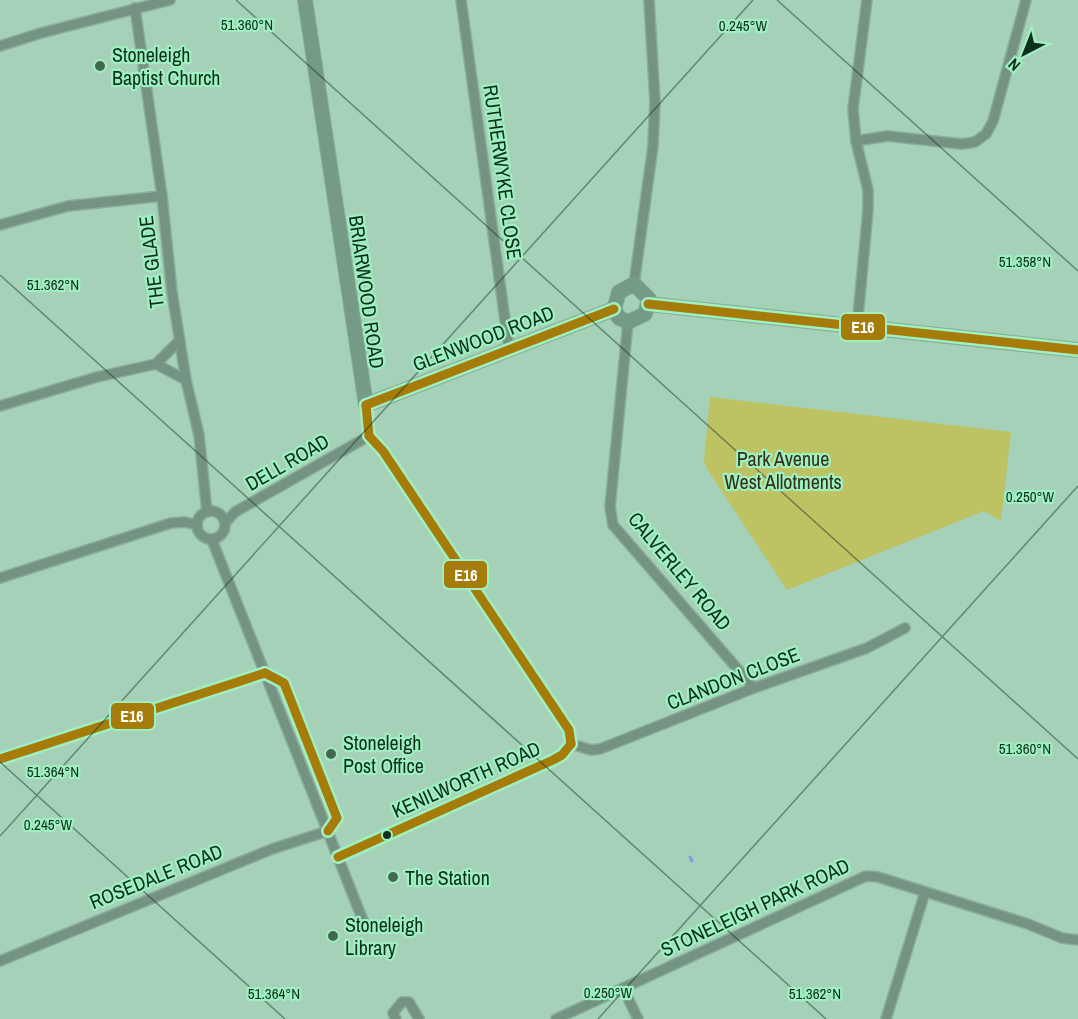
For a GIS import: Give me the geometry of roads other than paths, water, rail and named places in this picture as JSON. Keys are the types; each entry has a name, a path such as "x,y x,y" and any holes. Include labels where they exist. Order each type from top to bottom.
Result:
{"street":[{"path":"0,46 170,0"},
{"name":"BRIARWOOD ROAD","path":"305,0 369,436"},
{"name":"RUTHERWYKE CLOSE","path":"461,0 509,349"},
{"path":"634,284 653,146 655,102 649,0"},
{"path":"857,327 868,190 856,141 853,109 867,0"},
{"path":"856,141 887,136 962,144 975,142 986,134 993,121 1026,0"},
{"name":"THE GLADE","path":"135,8 162,196 170,281 186,380 199,435 207,512"},
{"path":"0,225 76,204 162,196"},
{"path":"634,284 648,298 648,304 645,314 628,322 619,318 614,309 619,292 634,284"},
{"path":"648,304 1078,350"},
{"name":"GLENWOOD ROAD","path":"366,405 614,309"},
{"name":"CALVERLEY ROAD","path":"628,322 610,507 613,525 754,688"},
{"path":"0,406 97,377 156,364 180,340"},
{"path":"156,364 186,380"},
{"path":"369,436 383,451 569,730 571,744"},
{"name":"DELL ROAD","path":"226,522 235,512 369,436"},
{"path":"212,540 223,534 226,522 221,514 207,512 200,517 197,525 200,534 212,540 364,923"},
{"path":"0,578 171,523 185,522 197,525"},
{"name":"CLANDON CLOSE","path":"571,744 591,750 600,749 754,688 867,648 905,628"},
{"path":"0,759 265,673"},
{"name":"KENILWORTH ROAD","path":"338,857 553,760 562,755 571,744"},
{"name":"ROSEDALE ROAD","path":"0,961 272,849 328,831"},
{"name":"STONELEIGH PARK ROAD","path":"556,1019 858,878 878,877 1062,938 1078,940"},
{"path":"886,1019 925,892"},
{"path":"623,988 638,1019"},
{"path":"396,1019 393,1013 402,1002 409,1002 419,1019"}],"waterway":[{"path":"690,857 692,861"}],"place":[{"name":"Stoneleigh Baptist Church","path":"100,66"},
{"name":"Stoneleigh Post Office","path":"331,754"},
{"name":"The Station","path":"393,877"},
{"name":"Stoneleigh Library","path":"333,936"}],"park label":[{"name":"Park Avenue West Allotments","path":"783,470"}]}
